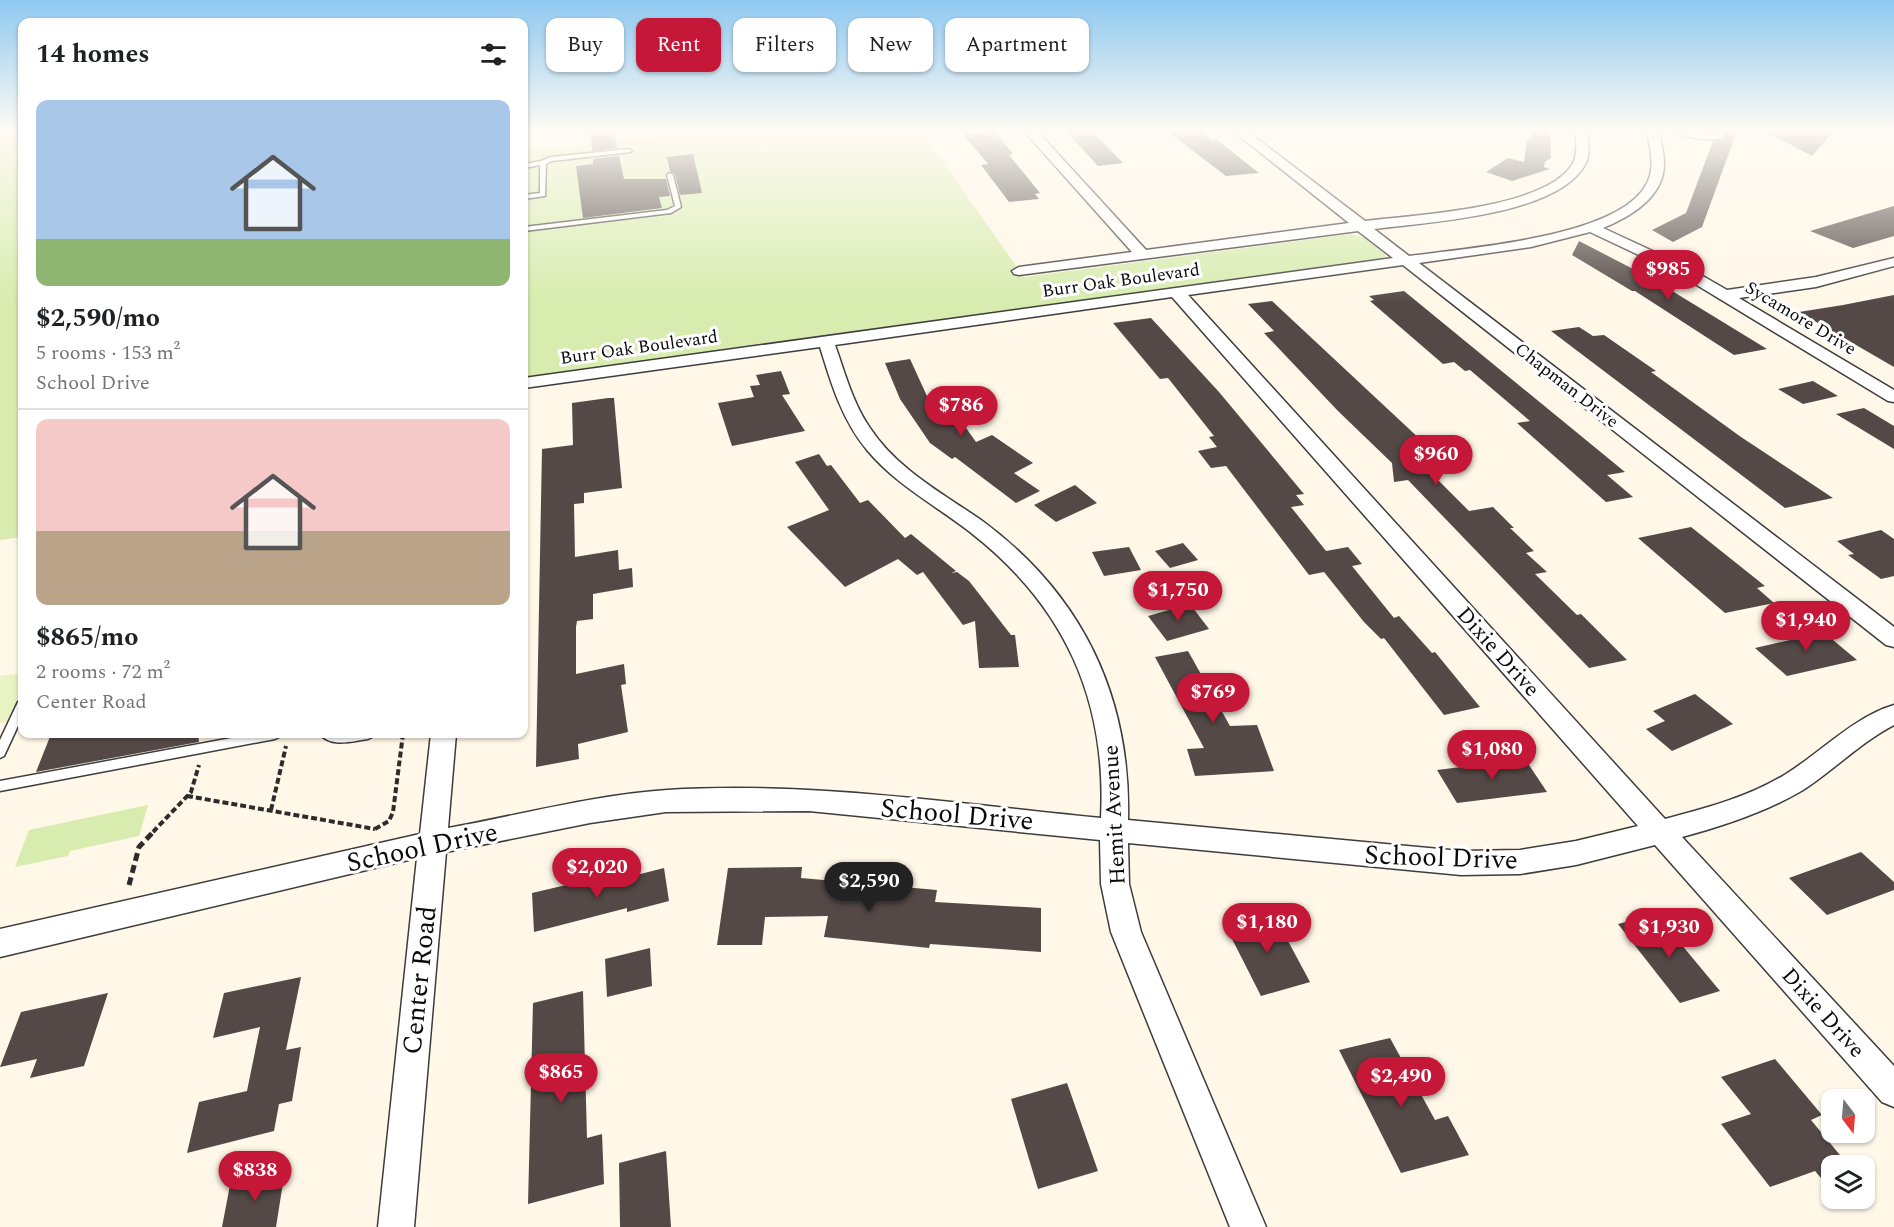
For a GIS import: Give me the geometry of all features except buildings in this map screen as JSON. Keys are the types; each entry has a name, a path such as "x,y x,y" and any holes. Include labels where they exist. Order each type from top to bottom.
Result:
{"street":[{"path":"1082,188 1143,255"},
{"name":"Chapman Drive","path":"1314,188 1894,639"},
{"name":"Burr Oak Boulevard","path":"1019,271 1488,209 1539,194 1550,188"},
{"name":"Burr Oak Boulevard","path":"528,382 1531,243 1590,227 1624,213 1644,198 1651,188"},
{"name":"Sycamore Drive","path":"1590,227 1669,263 1894,397"},
{"path":"1725,296 1816,282 1894,262"},
{"name":"Dixie Drive","path":"1176,292 1894,1090"},
{"name":"Hemit Avenue","path":"826,341 856,421 880,454 904,476 977,528 1013,557 1037,581 1071,628 1098,688 1108,723 1115,783 1113,829 1117,898 1133,952 1248,1227"},
{"name":"School Drive","path":"0,943 433,843 601,810 666,801 809,800 1461,863 1520,862 1576,854 1660,832 1711,818 1764,798 1794,782 1880,721 1894,714"},
{"name":"Center Road","path":"396,1227 443,738"}],"lane":[{"path":"543,188 543,205"},
{"path":"528,229 669,212 678,207 673,188"},
{"path":"528,197 543,195"},
{"path":"0,753 18,714"},
{"path":"0,786 253,738"}],"path":[{"path":"356,834 376,829 389,821 393,812 402,738"},
{"path":"271,810 286,744"},
{"path":"129,885 143,841 187,796 193,786 204,747"},
{"path":"187,796 376,829"},
{"path":"117,887 140,882"}],"green space":[{"path":"0,188 18,188 18,538 0,540"},
{"path":"528,188 961,188 1024,277 1351,234 1365,238 1384,254 1385,257 528,376"},
{"path":"18,674 18,699 7,722 0,723 0,676"},
{"path":"148,805 139,836 70,851 68,856 15,867 29,830"}]}
